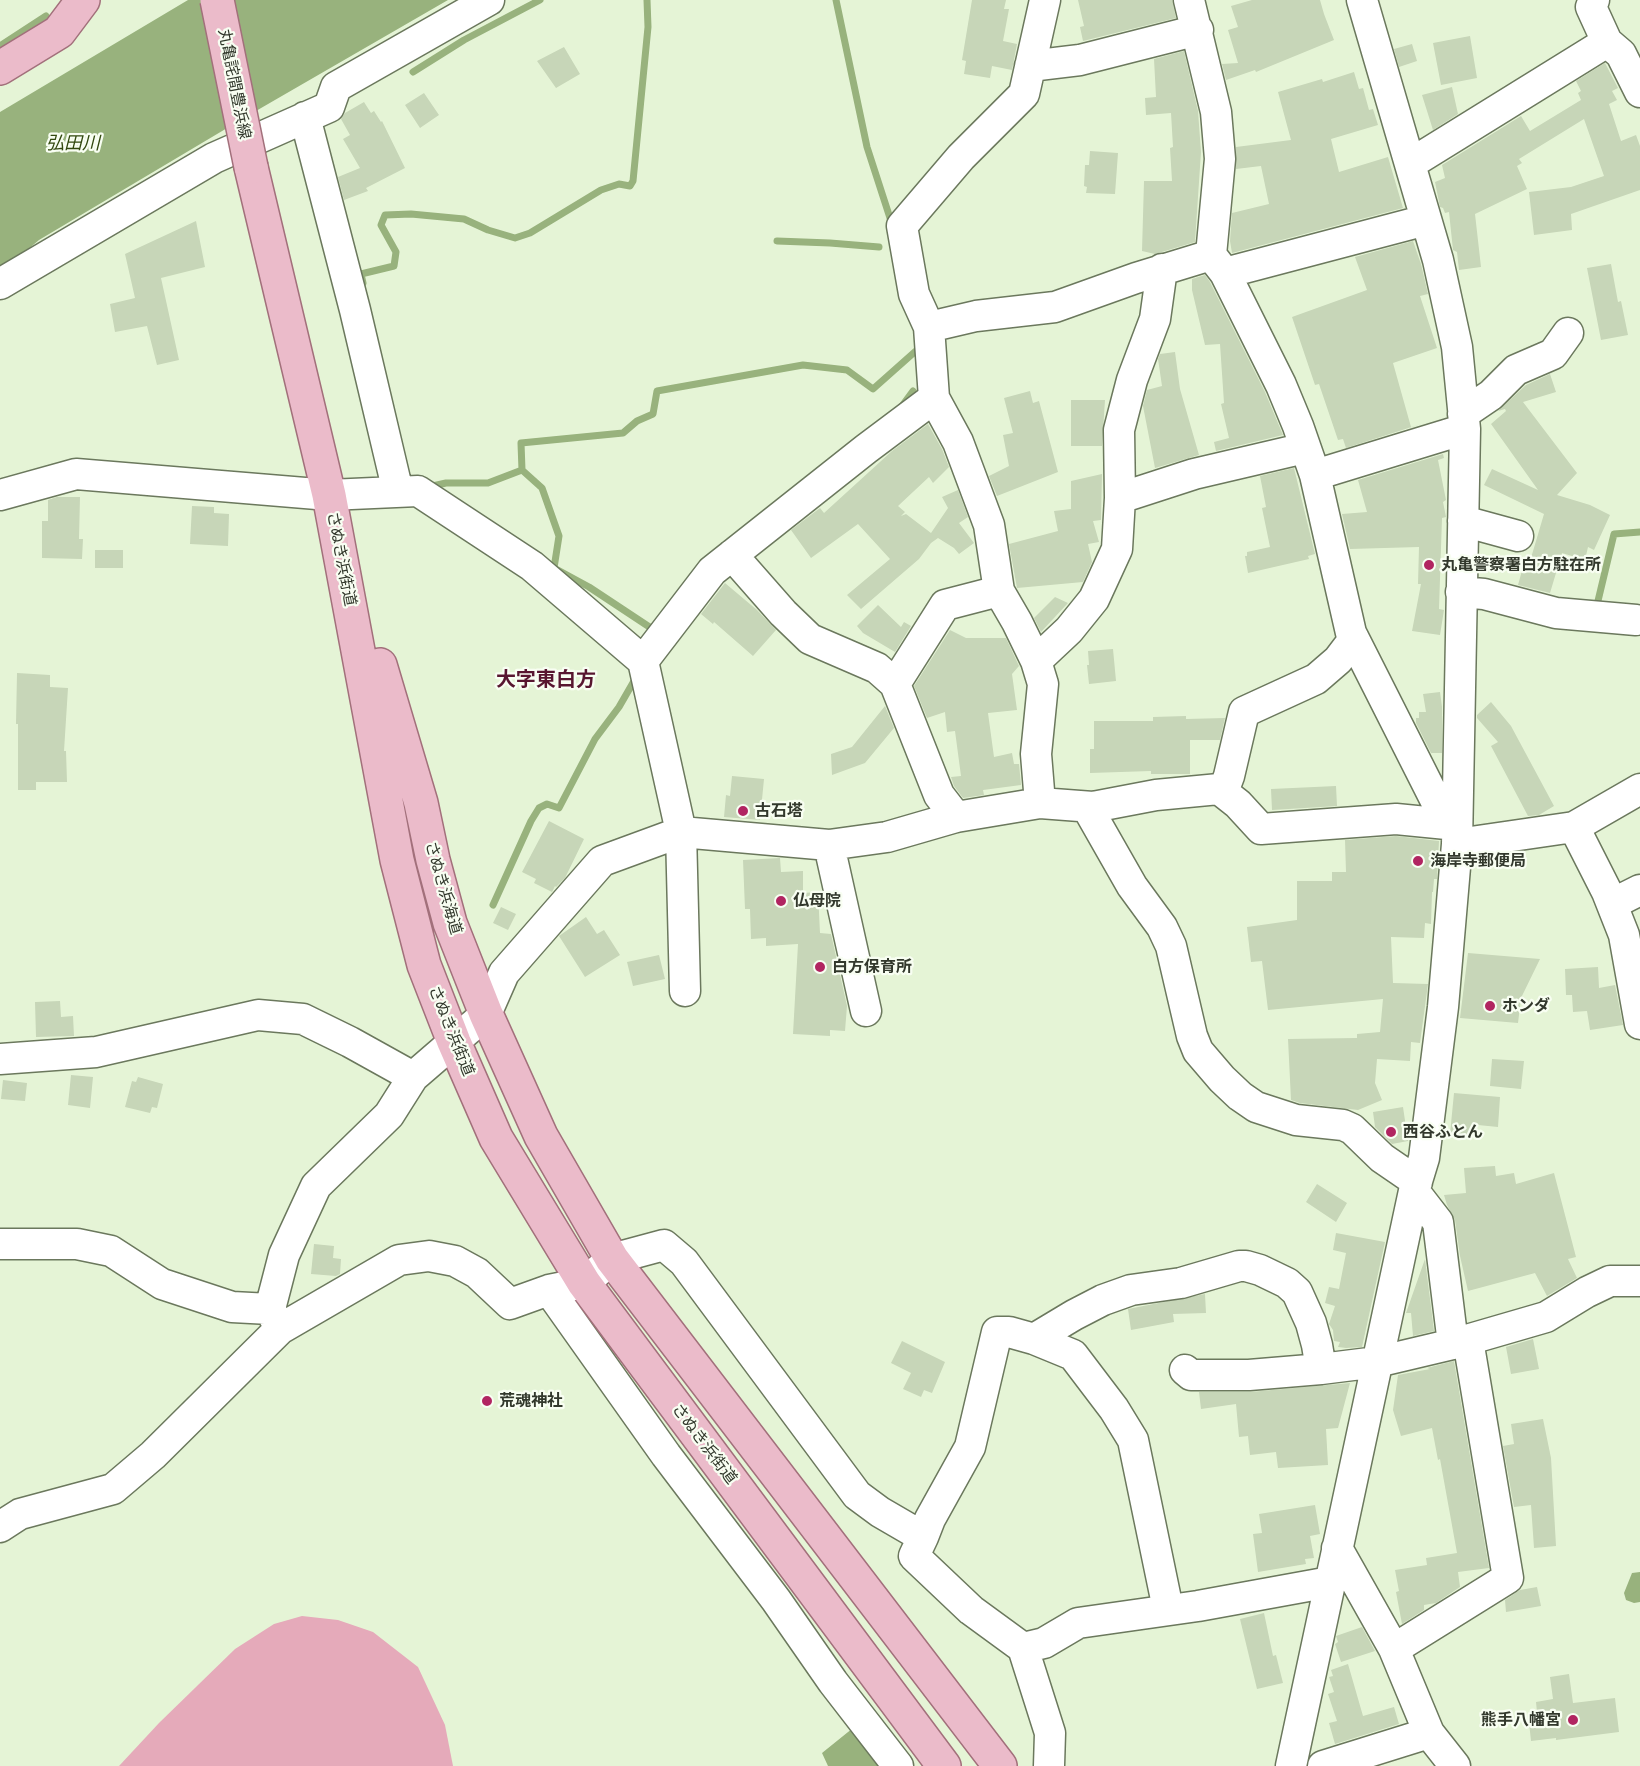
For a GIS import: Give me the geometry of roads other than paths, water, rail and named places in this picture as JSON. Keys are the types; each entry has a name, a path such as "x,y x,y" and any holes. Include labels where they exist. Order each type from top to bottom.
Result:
{"main road":[{"path":"0,68 59,32 83,0"},
{"name":"丸亀詫間豊浜線","path":"217,0 251,168"},
{"name":"さぬき浜街道","path":"251,168 329,495 396,860 424,965 454,1042 496,1138 584,1283 944,1766"},
{"name":"さぬき浜海道","path":"329,495 421,803 450,923 486,1014 541,1136 612,1259"},
{"path":"612,1259 1000,1766"}],"street":[{"path":"0,284 214,158 329,107 336,87 489,0"},
{"path":"1040,803 1036,754 1043,684 1036,661 999,591 989,525 958,442 934,398 929,327 914,294 902,225 961,158 1024,94 1045,0"},
{"path":"1190,0 1216,111 1220,159 1218,264 1281,385 1310,461 1354,639 1441,811 1457,834"},
{"path":"1291,1766 1377,1362 1424,1158 1443,1007 1457,834 1464,421 1457,347 1438,260 1362,0"},
{"path":"1594,0 1591,7 1607,42 1621,54 1640,92"},
{"path":"1030,66 1080,60 1198,30"},
{"path":"1410,164 1607,42"},
{"path":"305,117 355,310 398,492"},
{"path":"929,327 976,316 1055,307 1162,269 1218,264 1426,220"},
{"path":"1036,661 1069,630 1094,599 1117,549 1120,498 1119,430 1132,380 1155,319 1162,269"},
{"path":"1120,498 1194,474 1310,461 1464,421 1516,370 1553,354 1568,333"},
{"path":"643,661 712,571 934,398"},
{"path":"0,495 76,474 329,495 418,490 532,566 643,661 681,832 685,991"},
{"path":"1463,521 1518,536"},
{"path":"732,555 783,613 810,639 877,668 895,684 939,795 956,817"},
{"path":"895,684 945,605 999,591"},
{"path":"1461,592 1484,594 1556,613 1636,621"},
{"path":"1223,792 1244,712 1316,679 1338,660 1354,639"},
{"path":"275,1319 284,1255 316,1186 389,1115 413,1077 486,1014 504,973 602,861 681,832 829,845 887,837 956,817 1040,803 1087,807 1156,795 1219,789 1238,804 1261,829 1396,819 1457,834 1574,827 1640,789"},
{"path":"1087,807 1132,886 1162,927 1171,946 1192,1036 1198,1051 1222,1079 1256,1107 1296,1120 1343,1125 1352,1129 1416,1186 1438,1222 1508,1578 1394,1649"},
{"path":"1574,827 1612,904 1623,935 1640,1024"},
{"path":"829,845 866,1011"},
{"path":"1612,904 1640,890"},
{"path":"0,1059 96,1052 258,1015 303,1019 350,1041 413,1077"},
{"path":"0,1244 76,1244 111,1251 162,1284 275,1319"},
{"path":"0,1527 20,1514 113,1489 153,1455 275,1319 399,1260 429,1256 455,1261 477,1273 510,1304 549,1290 584,1283 612,1259 664,1245 684,1262 857,1495 922,1537"},
{"path":"1034,1339 1103,1300 1131,1290 1181,1283 1246,1266 1287,1282 1297,1292 1311,1323 1321,1369"},
{"path":"1185,1370 1191,1374 1216,1376 1321,1369 1377,1362 1460,1342 1546,1317 1610,1281 1640,1281"},
{"path":"549,1290 666,1455 776,1600 833,1682 898,1766"},
{"path":"1049,1766 1050,1733 1023,1648 971,1610 914,1556 930,1519 970,1447 997,1332 1009,1332 1034,1339 1074,1355 1114,1409 1133,1440 1168,1609"},
{"path":"1337,1548 1394,1649 1429,1734 1455,1766"},
{"path":"1023,1648 1044,1643 1078,1623 1330,1582"},
{"path":"1323,1766 1429,1734"}],"water":[{"name":"弘田川","path":"188,0 448,0 39,240 0,273 0,112"},
{"path":"1640,1572 1640,1602 1634,1603 1626,1600 1624,1593 1632,1573"},
{"path":"853,1728 881,1766 828,1766 822,1753"}],"waterway":[{"path":"413,72 464,40 540,0"},
{"path":"363,283 361,274 394,266 396,252 381,225 385,215 411,214 464,219 488,230 515,238 530,233 601,190 619,184 630,186 633,181 648,27 647,0"},
{"path":"836,0 867,147 890,218"},
{"path":"0,46 46,16"},
{"path":"777,241 879,247"},
{"path":"428,487 446,483 488,483 522,470 521,443 623,433 637,421 653,414 657,391 803,365 847,370 873,389 918,349"},
{"path":"902,406 913,391"},
{"path":"522,470 542,488 559,536 554,568 589,587 654,630 657,627"},
{"path":"1597,605 1614,534 1640,532"},
{"path":"493,905 539,808 547,804 559,808 595,739 619,707 634,681"}],"place":[{"name":"丸亀警察署白方駐在所","path":"1429,565"},
{"name":"古石塔","path":"743,811"},
{"name":"海岸寺郵便局","path":"1418,861"},
{"name":"仏母院","path":"781,901"},
{"name":"白方保育所","path":"820,967"},
{"name":"ホンダ","path":"1490,1006"},
{"name":"西谷ふとん","path":"1391,1132"},
{"name":"荒魂神社","path":"487,1401"},
{"name":"熊手八幡宮","path":"1573,1720"}],"district":[{"name":"大字東白方","path":"546,680"}]}
